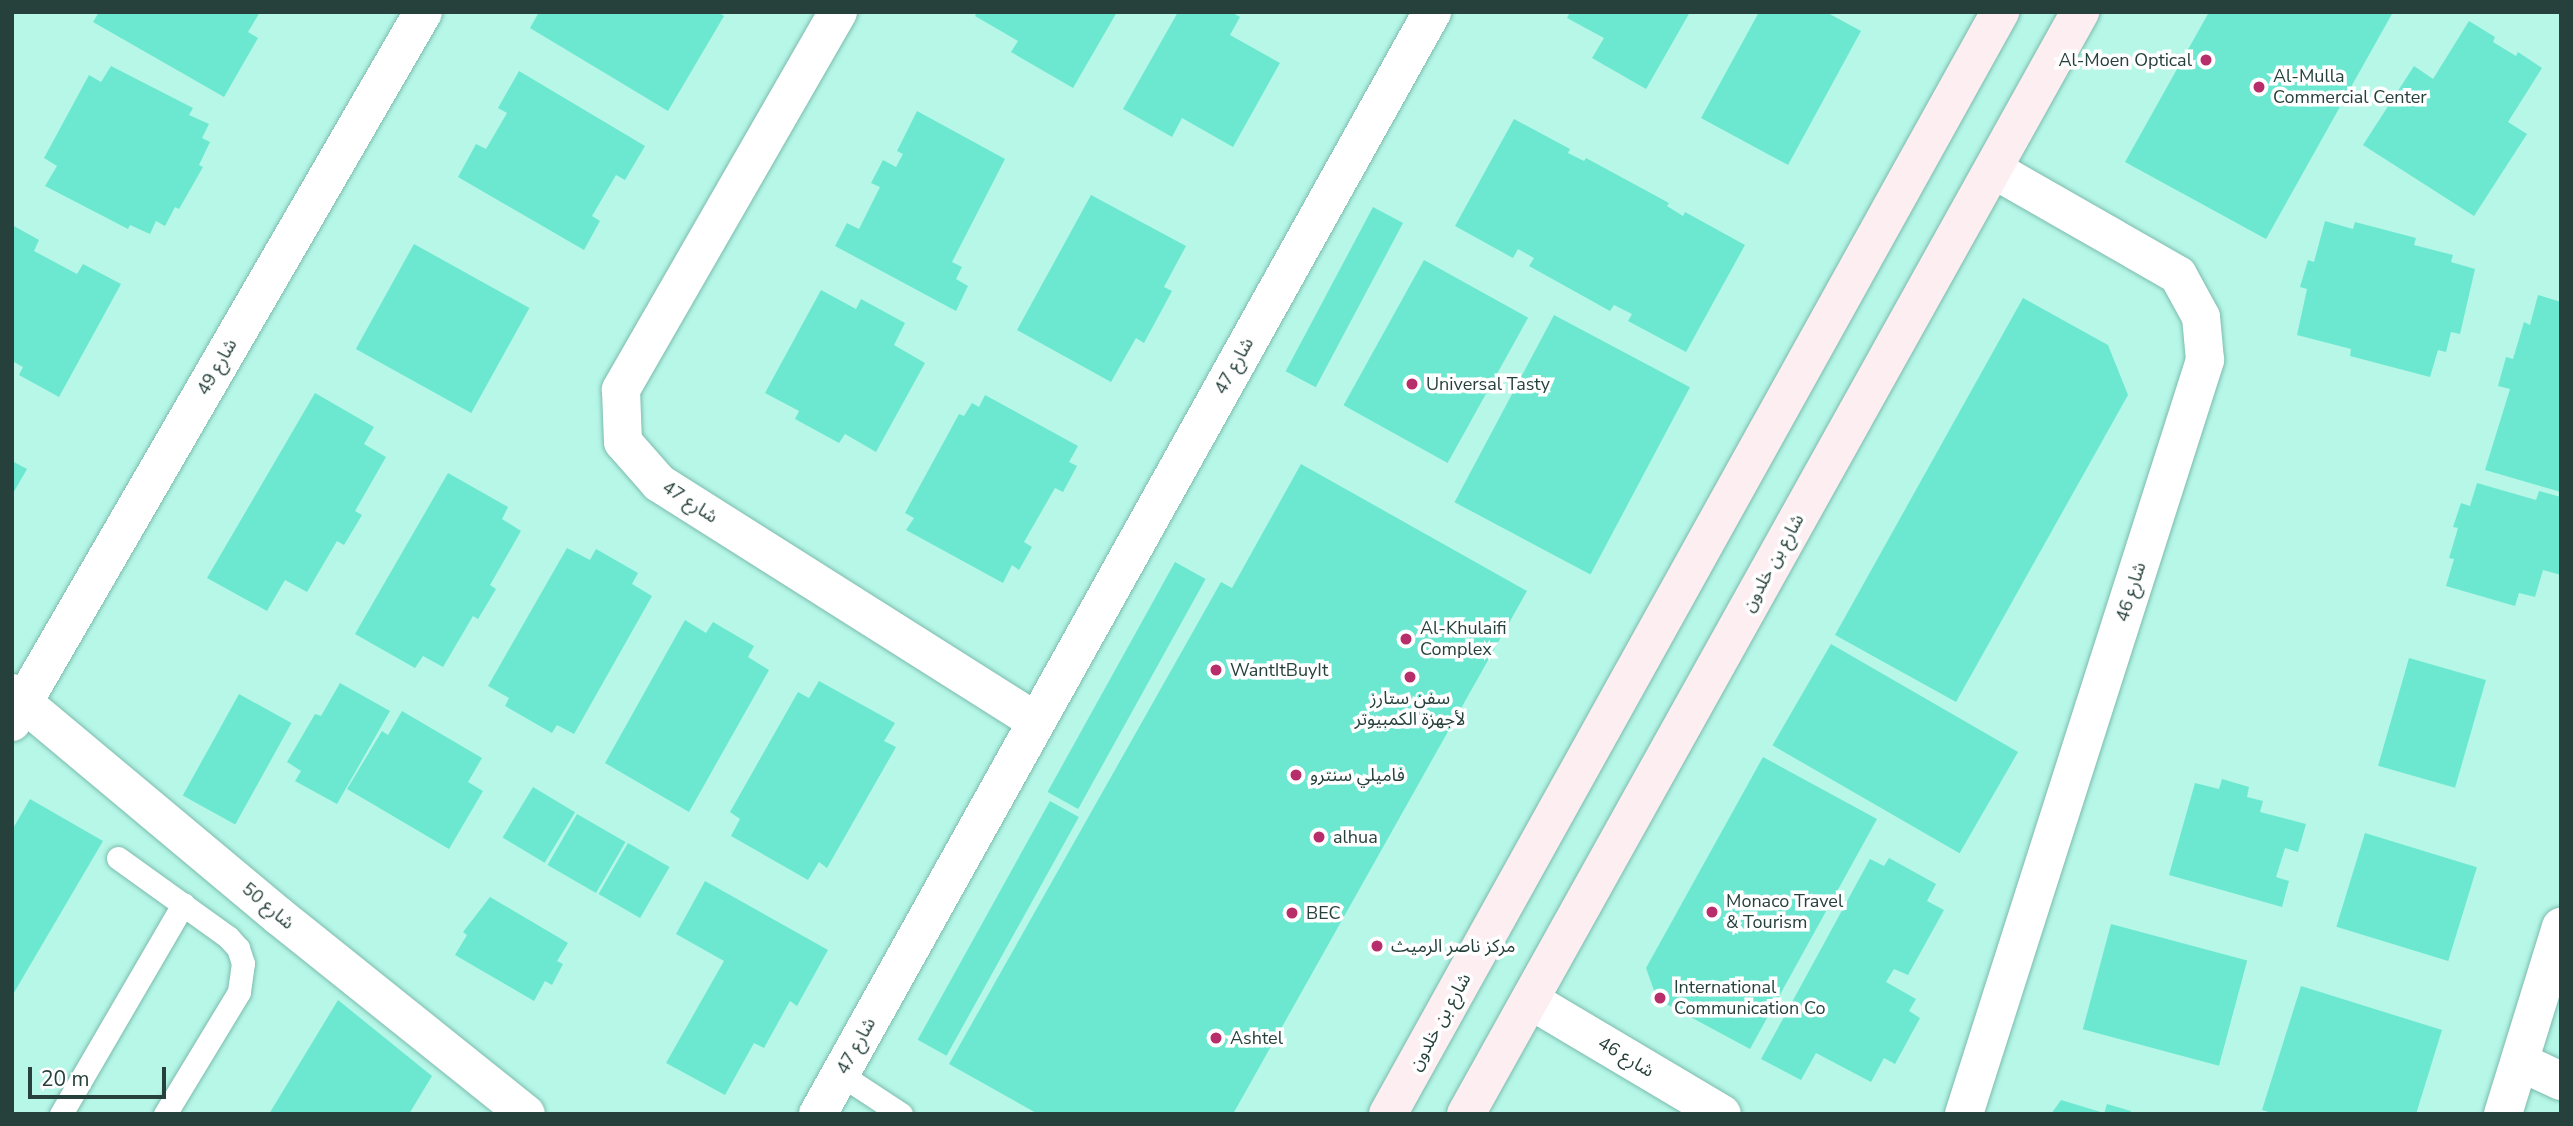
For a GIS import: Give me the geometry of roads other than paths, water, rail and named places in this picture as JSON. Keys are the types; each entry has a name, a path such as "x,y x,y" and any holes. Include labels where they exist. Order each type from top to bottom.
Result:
{"street":[{"name":"شارع 49","path":"16,706 423,12"},
{"name":"شارع 47","path":"838,12 621,390 623,442 659,483 1036,721"},
{"name":"شارع 47","path":"818,1114 1432,12"},
{"name":"شارع بن خلدون","path":"1388,1114 1655,639 2000,12"},
{"name":"شارع بن خلدون","path":"1466,1114 2080,12"},
{"name":"شارع 46","path":"1964,1114 2205,360 2200,317 2178,275 1993,169"},
{"name":"شارع 50","path":"16,706 280,917 507,1108"},
{"path":"2503,1114 2561,927"},
{"name":"شارع 46","path":"1530,1000 1722,1114"},
{"path":"2520,1062 2561,1081"}],"lane":[{"path":"118,858 228,937 237,948 243,963 239,992 165,1114"},
{"path":"61,1114 183,904"},
{"path":"840,1074 901,1114"}],"place":[{"name":"Al-Moen Optical","path":"2206,60"},
{"name":"Al-Mulla Commercial Center","path":"2259,87"},
{"name":"Universal Tasty","path":"1412,384"},
{"name":"Al-Khulaifi Complex","path":"1406,639"},
{"name":"WantItBuyIt","path":"1216,670"},
{"name":"سفن ستارز لأجهزة الكمبيوتر","path":"1410,677"},
{"name":"فاميلي سنترو","path":"1296,775"},
{"name":"alhua","path":"1319,837"},
{"name":"Monaco Travel & Tourism","path":"1712,912"},
{"name":"BEC","path":"1292,913"},
{"name":"مركز ناصر الرميث","path":"1377,946"},
{"name":"International Communication Co","path":"1660,998"},
{"name":"Ashtel","path":"1216,1038"}]}
